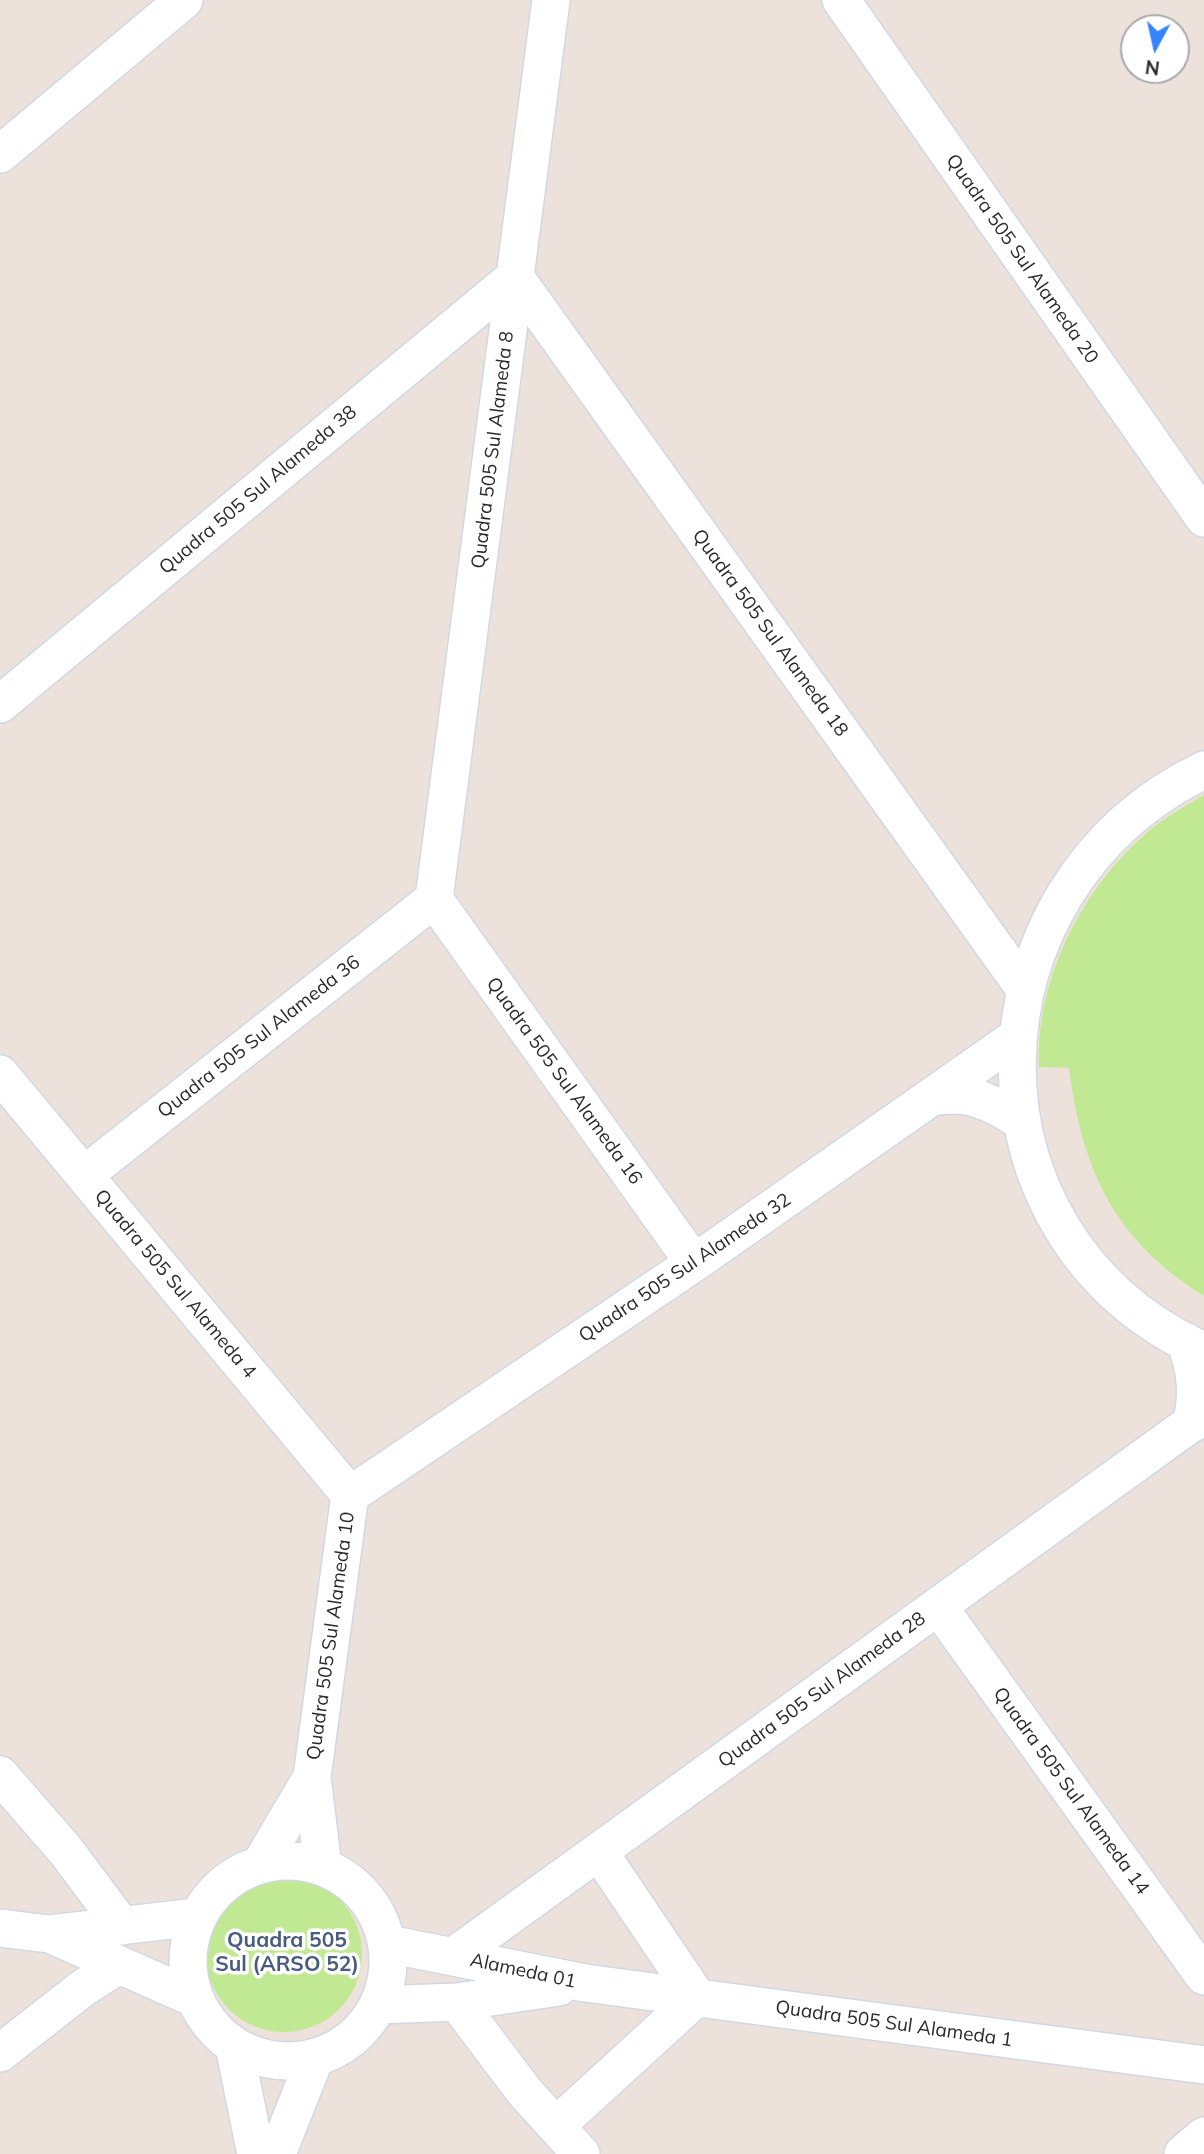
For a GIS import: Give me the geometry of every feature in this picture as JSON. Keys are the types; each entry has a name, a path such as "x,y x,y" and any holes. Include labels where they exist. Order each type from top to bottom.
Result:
{"street":[{"path":"0,154 184,0"},
{"name":"Quadra 505 Sul Alameda 8","path":"434,899 551,0"},
{"name":"Quadra 505 Sul Alameda 20","path":"841,0 1204,518"},
{"name":"Quadra 505 Sul Alameda 38","path":"0,704 515,277"},
{"name":"Quadra 505 Sul Alameda 18","path":"515,277 1025,989"},
{"path":"1194,1346 1135,1308 1084,1256 1046,1194 1022,1122 1016,1069 1017,1037 1025,989 1045,928 1069,885 1110,835 1154,799 1204,770"},
{"name":"Quadra 505 Sul Alameda 36","path":"84,1175 434,899"},
{"name":"Quadra 505 Sul Alameda 16","path":"434,899 694,1263"},
{"path":"973,918 1008,934 1045,928"},
{"name":"Quadra 505 Sul Alameda 32","path":"350,1495 694,1263 1017,1037"},
{"name":"Quadra 505 Sul Alameda 4","path":"0,1074 350,1495"},
{"path":"932,1097 954,1093 972,1096 1004,1110 1022,1122"},
{"name":"Quadra 505 Sul Alameda 28","path":"454,1956 1197,1419 1194,1346"},
{"name":"Quadra 505 Sul Alameda 10","path":"312,1777 350,1495"},
{"name":"Quadra 505 Sul Alameda 14","path":"938,1606 1204,1976"},
{"path":"260,1865 312,1777"},
{"path":"312,1777 323,1867"},
{"path":"5,1792 66,1851 122,1926"},
{"path":"557,2125 698,1997 599,1852"},
{"path":"302,1861 323,1867 350,1882 372,1905 387,1944 387,1975 379,2005 353,2039 315,2058 274,2060 234,2046 218,2034 194,1998 186,1957 197,1917 223,1884 260,1865 302,1861"},
{"path":"0,1928 49,1934 197,1917"},
{"path":"49,1934 194,1998"},
{"name":"Alameda 01","path":"387,1944 584,1983"},
{"path":"0,2053 83,1988 119,1965"},
{"name":"Alameda 01","path":"379,2005 457,2002 584,1983"},
{"name":"Quadra 505 Sul Alameda 1","path":"584,1983 1204,2065"},
{"path":"457,2002 524,2091 581,2154"},
{"path":"234,2046 256,2154"},
{"path":"277,2154 315,2058"},
{"path":"1183,2154 1204,2136"}],"green space":[{"path":"1204,795 1204,1296 1147,1251 1125,1226 1108,1199 1083,1139 1069,1068 1039,1067 1045,1003 1054,971 1081,912 1119,860 1142,837"},
{"path":"284,1876 314,1882 339,1899 356,1924 362,1954 356,1984 339,2009 314,2026 284,2032 254,2026 229,2009 212,1984 206,1954 212,1924 229,1899 254,1882"}],"district":[{"name":"Quadra 505 Sul (ARSO 52)","path":"287,1953"}]}
